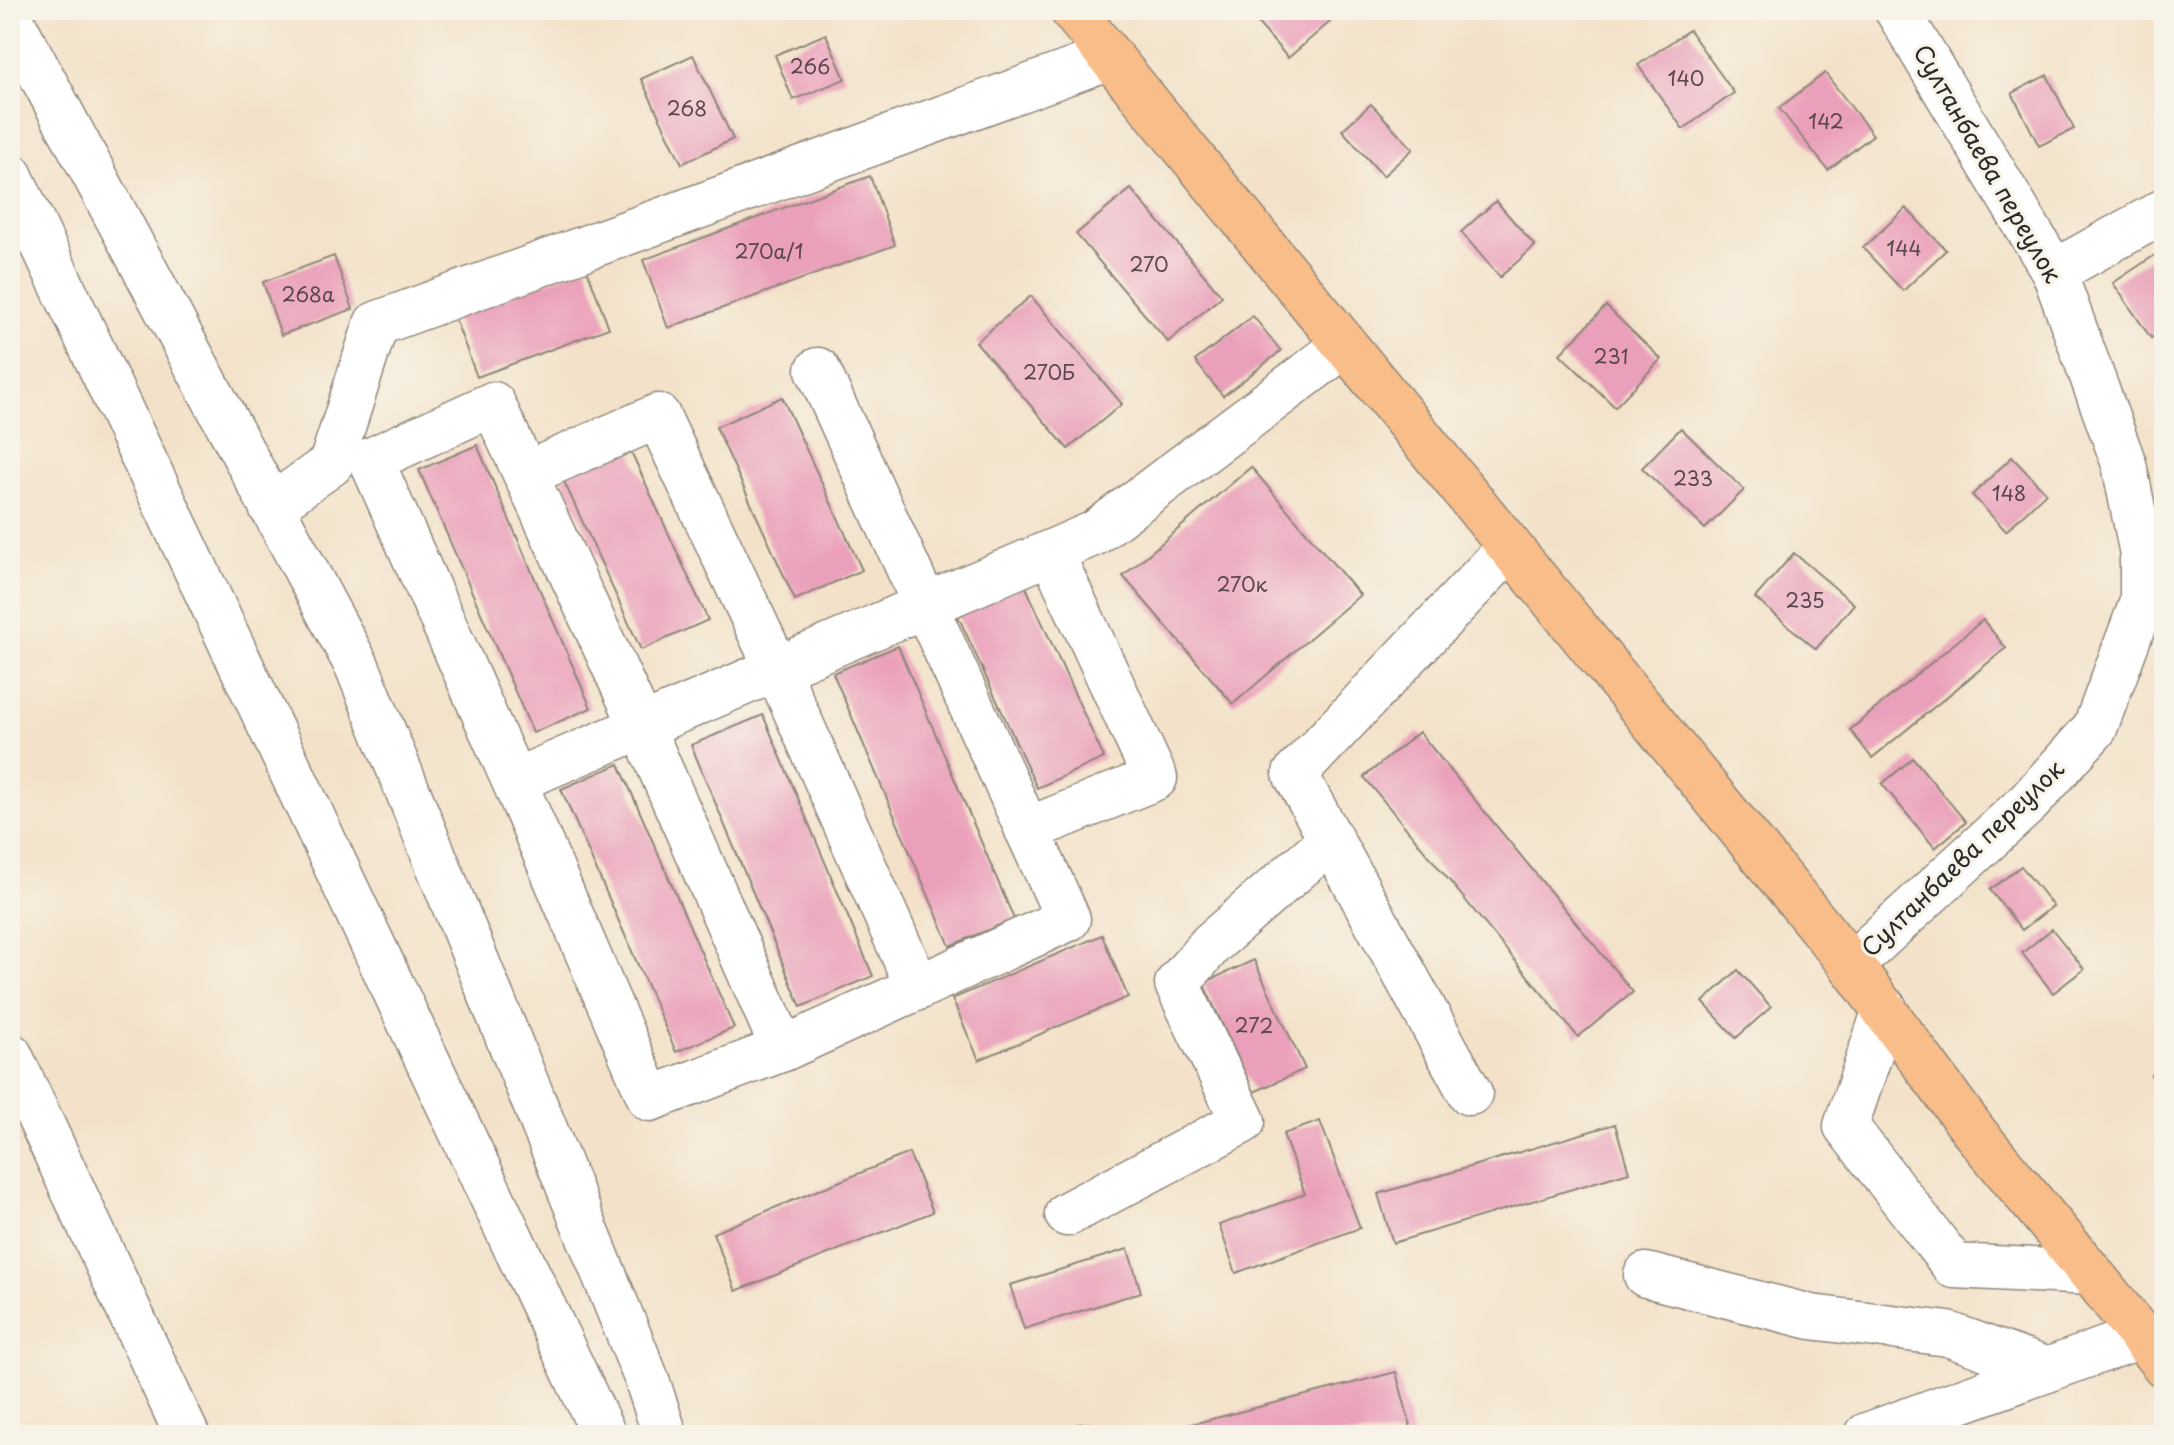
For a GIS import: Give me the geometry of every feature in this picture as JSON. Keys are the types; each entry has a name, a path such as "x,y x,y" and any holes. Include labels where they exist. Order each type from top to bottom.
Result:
{"main road":[{"path":"1072,10 1851,965 1975,1133 2152,1351"}],"street":[{"name":"Султанбаева переулок","path":"1851,965 2029,802 2095,728 2142,602 2142,554 2124,464 2054,272 1897,10"},
{"path":"10,17 357,666 647,1380 665,1435"},
{"path":"271,507 331,464 376,324 1110,57"},
{"path":"10,175 604,1435"},
{"path":"2054,272 2164,211"},
{"path":"514,781 1095,533 1345,345"},
{"path":"783,1049 642,727 493,404 371,460 514,781 650,1099 783,1049 1068,919 818,370"},
{"path":"526,474 658,416 777,669 918,988"},
{"path":"1470,1093 1295,774 1510,547"},
{"path":"1027,830 1155,778 1051,552"},
{"path":"1067,1214 1243,1121 1177,984 1211,944 1331,840"},
{"path":"1885,1009 1846,1126 1954,1266 2091,1273"},
{"path":"10,1055 187,1435"},
{"path":"1646,1275 1811,1317 1948,1334 2047,1370"},
{"path":"1867,1435 2047,1370 2152,1351"}],"building":[{"path":"1271,10 1320,10 1330,22 1288,58 1257,22"},
{"path":"1689,30 1734,93 1683,129 1638,65"},
{"path":"826,34 845,79 793,100 775,55"},
{"path":"693,55 733,139 682,164 641,79"},
{"path":"1825,73 1873,135 1828,170 1779,108"},
{"path":"2047,75 2074,129 2039,146 2012,93"},
{"path":"1371,104 1413,149 1383,176 1342,130"},
{"path":"870,176 895,245 668,328 643,260"},
{"path":"1131,189 1222,296 1168,342 1076,234"},
{"path":"1496,201 1535,246 1500,277 1461,232"},
{"path":"1906,208 1946,250 1903,291 1863,248"},
{"path":"2164,249 2164,329 2151,338 2113,283"},
{"path":"334,256 353,309 281,335 263,282"},
{"path":"586,267 609,328 477,377 454,316"},
{"path":"1031,296 1122,404 1068,449 976,342"},
{"path":"1606,306 1661,359 1615,407 1560,354"},
{"path":"1253,316 1281,351 1223,396 1195,361"},
{"path":"782,397 862,570 795,600 716,427"},
{"path":"1681,428 1744,490 1705,529 1642,468"},
{"path":"477,445 591,708 533,733 419,470"},
{"path":"629,447 708,620 641,650 562,477"},
{"path":"2012,457 2046,493 2006,531 1972,495"},
{"path":"1251,467 1360,595 1233,704 1123,576"},
{"path":"1794,553 1854,604 1816,649 1755,598"},
{"path":"1025,585 1104,758 1037,788 958,616"},
{"path":"1983,620 2006,648 1872,758 1850,730"},
{"path":"898,646 1014,919 950,946 833,673"},
{"path":"763,715 873,976 801,1007 691,745"},
{"path":"1419,732 1633,992 1578,1037 1364,777"},
{"path":"1913,758 1966,822 1935,848 1882,784"},
{"path":"619,764 734,1028 676,1052 561,789"},
{"path":"2021,866 2053,906 2022,930 1990,890"},
{"path":"2052,929 2084,969 2053,993 2022,953"},
{"path":"1102,935 1128,997 979,1060 952,999"},
{"path":"1254,960 1305,1069 1254,1092 1203,983"},
{"path":"1738,970 1771,1007 1736,1038 1703,1002"},
{"path":"2164,1069 2164,1104 2151,1075"},
{"path":"1320,1121 1360,1228 1236,1273 1219,1225 1305,1194 1283,1134"},
{"path":"1615,1124 1629,1172 1393,1243 1378,1194"},
{"path":"909,1153 933,1212 736,1291 713,1233"},
{"path":"1128,1249 1141,1292 1024,1329 1010,1285"},
{"path":"1396,1372 1413,1435 1153,1435 1153,1434"},
{"path":"1082,1423 1086,1435 1045,1434"}]}
